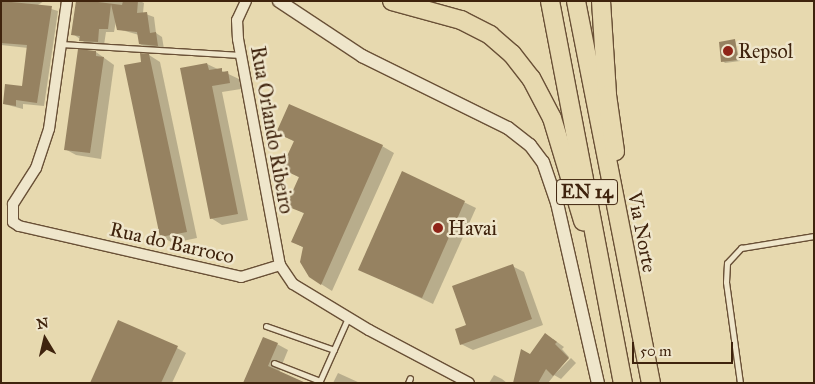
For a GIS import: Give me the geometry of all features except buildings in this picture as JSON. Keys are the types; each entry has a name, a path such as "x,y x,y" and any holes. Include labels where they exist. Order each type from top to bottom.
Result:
{"highway":[{"path":"392,1 461,20 490,35 512,54 531,78 552,118 605,285"},
{"name":"EN 14","path":"550,1 623,383"},
{"name":"Via Norte","path":"576,1 651,383"},
{"path":"601,1 607,95 642,339"}],"street":[{"path":"61,44 67,1"},
{"name":"Rua Orlando Ribeiro","path":"246,1 237,20 241,55 280,265"},
{"path":"279,1 362,56 508,128 530,145 542,162 559,210 598,383"},
{"name":"Rua do Barroco","path":"61,44 49,129 36,168 13,204 13,222 241,277 280,265"},
{"path":"280,265 293,284 348,318 469,383"}],"lane":[{"path":"61,44 241,55"},
{"path":"740,383 726,282 727,263 741,248 814,236"},
{"path":"274,363 320,382 348,318"},
{"path":"266,326 334,350"}],"place":[{"name":"Repsol","path":"728,51"},
{"name":"Havai","path":"438,228"}]}
